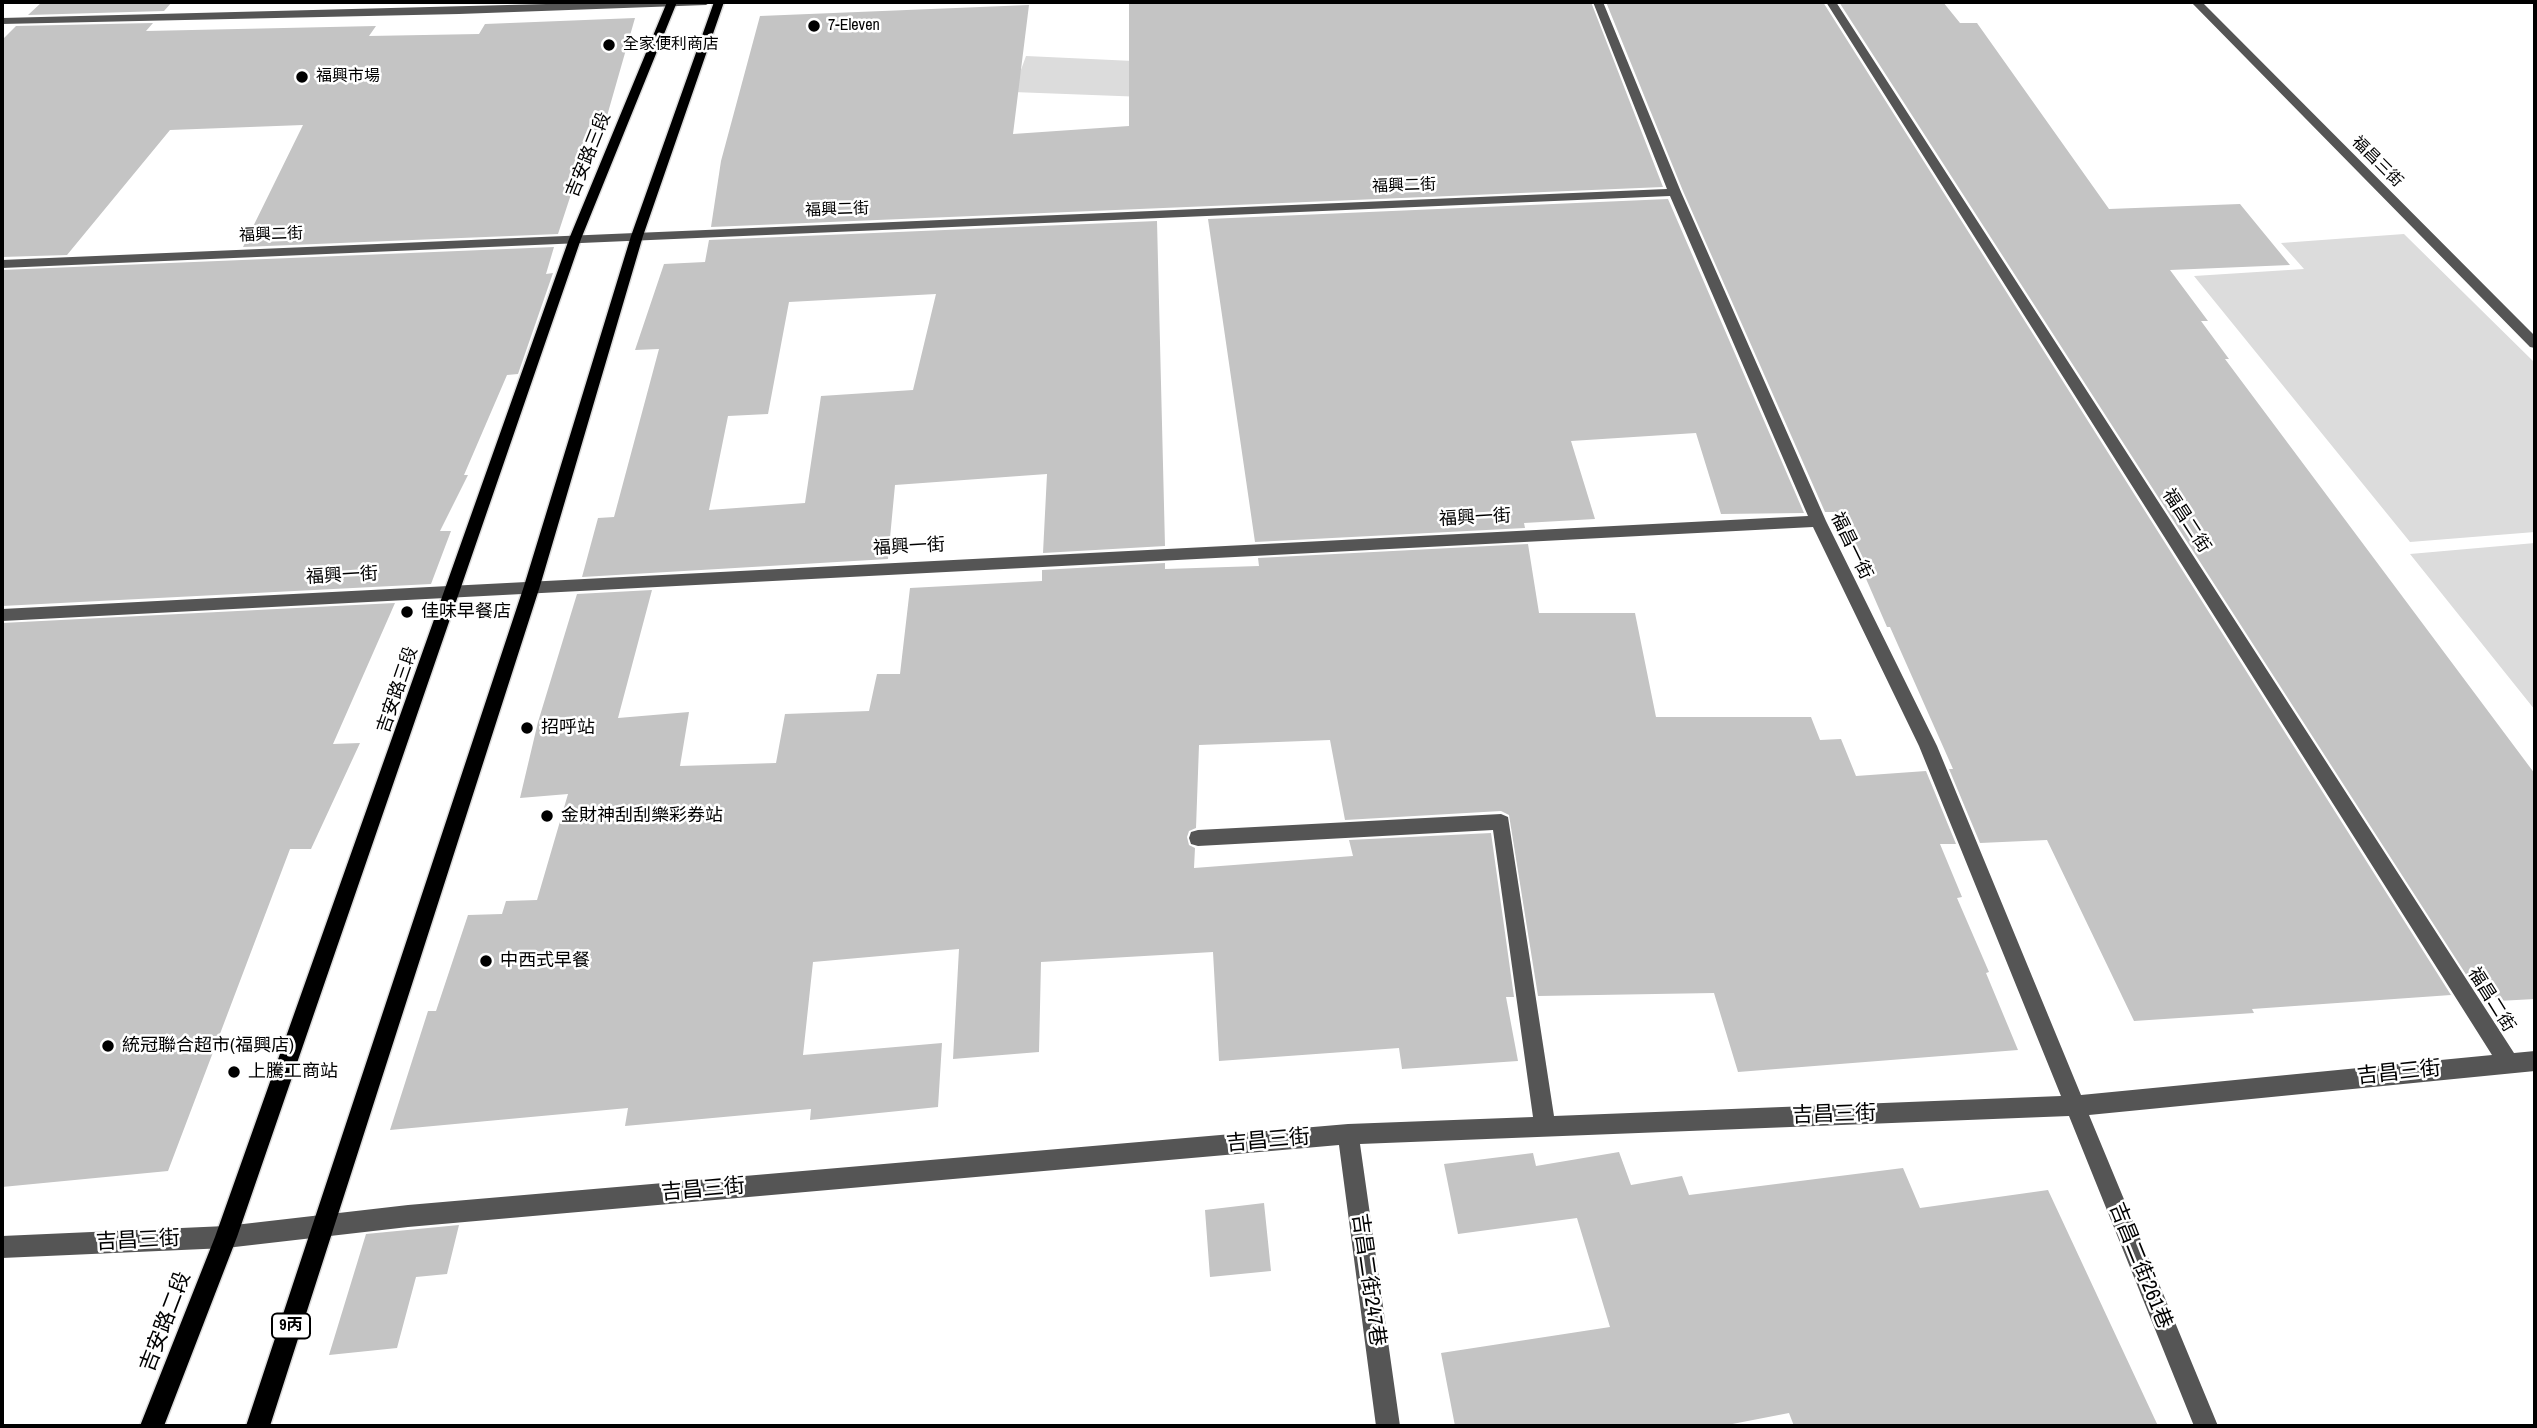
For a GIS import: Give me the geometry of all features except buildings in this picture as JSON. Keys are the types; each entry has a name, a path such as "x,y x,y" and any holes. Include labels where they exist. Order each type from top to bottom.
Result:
{"main road":[{"name":"9丙","path":"258,1426 532,586 638,236 719,2"},
{"name":"吉安路三段","path":"226,1237 575,239 672,3"},
{"name":"吉安路二段","path":"152,1426 226,1237"}],"street":[{"path":"2,21 194,18 706,2"},
{"name":"福昌一街","path":"1598,2 1675,192 1818,522 1927,746 2074,1106"},
{"name":"福昌二街","path":"1831,2 2508,1062"},
{"name":"福昌三街","path":"2196,2 2535,344"},
{"name":"福興二街","path":"2,264 1675,192"},
{"name":"福興一街","path":"2,615 1818,522"},
{"path":"1198,838 1501,822 1545,1127"},
{"name":"吉昌三街","path":"2,1247 226,1237 408,1216 1348,1135 2074,1106 2535,1061"},
{"name":"吉昌二街261巷","path":"2074,1106 2206,1426"},
{"name":"吉昌二街247巷","path":"1348,1135 1388,1426"}],"shaded area":[{"path":"1026,56 1155,62 1145,97 1013,92"},
{"path":"2404,234 2535,363 2535,532 2410,542 2194,276 2304,269 2281,243"},
{"path":"2535,543 2535,710 2410,554"}],"place":[{"name":"7-Eleven","path":"814,26"},
{"name":"全家便利商店","path":"609,45"},
{"name":"福興市場","path":"302,77"},
{"name":"佳味早餐店","path":"407,612"},
{"name":"招呼站","path":"527,728"},
{"name":"金財神刮刮樂彩券站","path":"547,816"},
{"name":"中西式早餐","path":"486,961"},
{"name":"統冠聯合超市(福興店)","path":"108,1046"},
{"name":"上騰工商站","path":"234,1072"}]}
